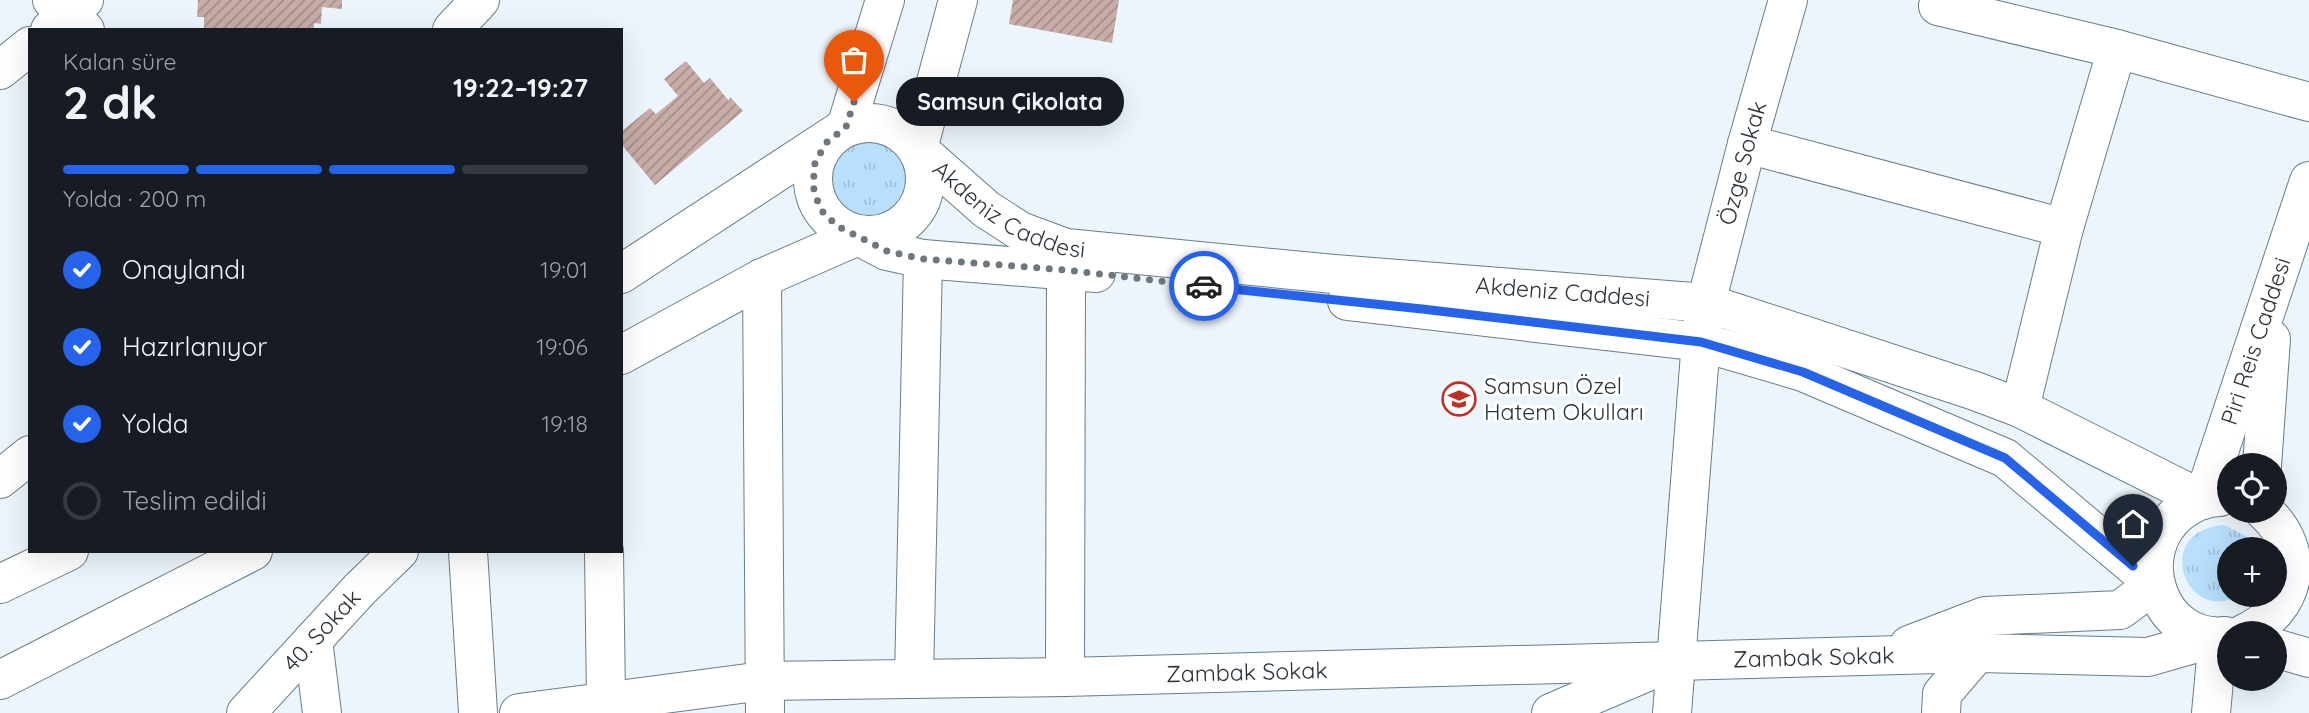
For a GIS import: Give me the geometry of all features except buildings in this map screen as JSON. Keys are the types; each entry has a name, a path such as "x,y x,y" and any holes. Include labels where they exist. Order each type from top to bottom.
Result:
{"street":[{"path":"454,28 480,0"},
{"path":"858,236 837,226 820,209 813,186 815,162 827,142 846,127 885,0"},
{"path":"918,149 958,0"},
{"name":"Özge Sokak","path":"1672,713 1703,324 1747,144 1788,0"},
{"path":"1938,6 2117,49 2309,103"},
{"path":"0,70 28,48"},
{"path":"2020,408 2064,228 2117,49"},
{"path":"623,273 846,127 865,123 886,125 904,134 918,149 925,167 926,185 921,204 910,219 895,230 877,236 858,236 762,278 623,354"},
{"path":"1747,144 2064,228"},
{"name":"Akdeniz Caddesi","path":"918,149 986,209 1020,231 1066,248 1334,274 1703,324 2020,408 2216,499"},
{"name":"Piri Reis Caddesi","path":"2216,499 2274,284 2309,181"},
{"name":"Akdeniz Caddesi","path":"858,236 887,251 923,259 1066,270 1422,309 1703,324 1803,372 2005,458 2155,584"},
{"path":"914,679 923,259"},
{"path":"1065,677 1066,270"},
{"path":"762,278 764,697"},
{"path":"2263,453 2274,284"},
{"path":"0,479 28,457"},
{"path":"2216,499 2190,505 2171,520 2158,540 2153,562 2155,584 2164,604 2178,621 2197,632 2217,634"},
{"name":"Zambak Sokak","path":"2266,621 2277,611 2288,592 2293,568 2285,528"},
{"path":"0,584 65,553"},
{"path":"0,680 249,553"},
{"name":"40. Sokak","path":"246,713 359,590 397,553"},
{"path":"468,553 478,713"},
{"path":"604,553 606,701"},
{"path":"1881,655 1985,616 2120,610 2155,584"},
{"name":"Zambak Sokak","path":"519,713 606,701 764,697 914,679 1977,653 2148,657 2217,638"},
{"path":"313,640 322,713"},
{"path":"2287,652 2309,658"},
{"path":"1941,713 1942,694 1977,653"},
{"path":"1552,713 1676,660"},
{"path":"2211,713 2217,688"}],"green space":[{"path":"870,141 885,144 897,152 905,164 908,179 905,194 897,206 885,214 870,217 855,214 843,206 835,194 832,179 835,164 843,152 855,144"},
{"path":"2224,525 2247,537 2217,537 2217,600 2204,598 2192,588 2184,574 2182,558 2188,543 2201,531"}],"way so far":[{"path":"854,102 846,127 827,142 815,162 813,186 820,209 837,226 887,251 923,259 1066,270 1204,286"}],"place":[{"name":"Samsun Çikolata","path":"854,102"},
{"name":"Samsun Özel Hatem Okulları","path":"1459,399"}],"route":[{"path":"1204,286 1701,342 1803,372 2005,458 2133,566"}]}
